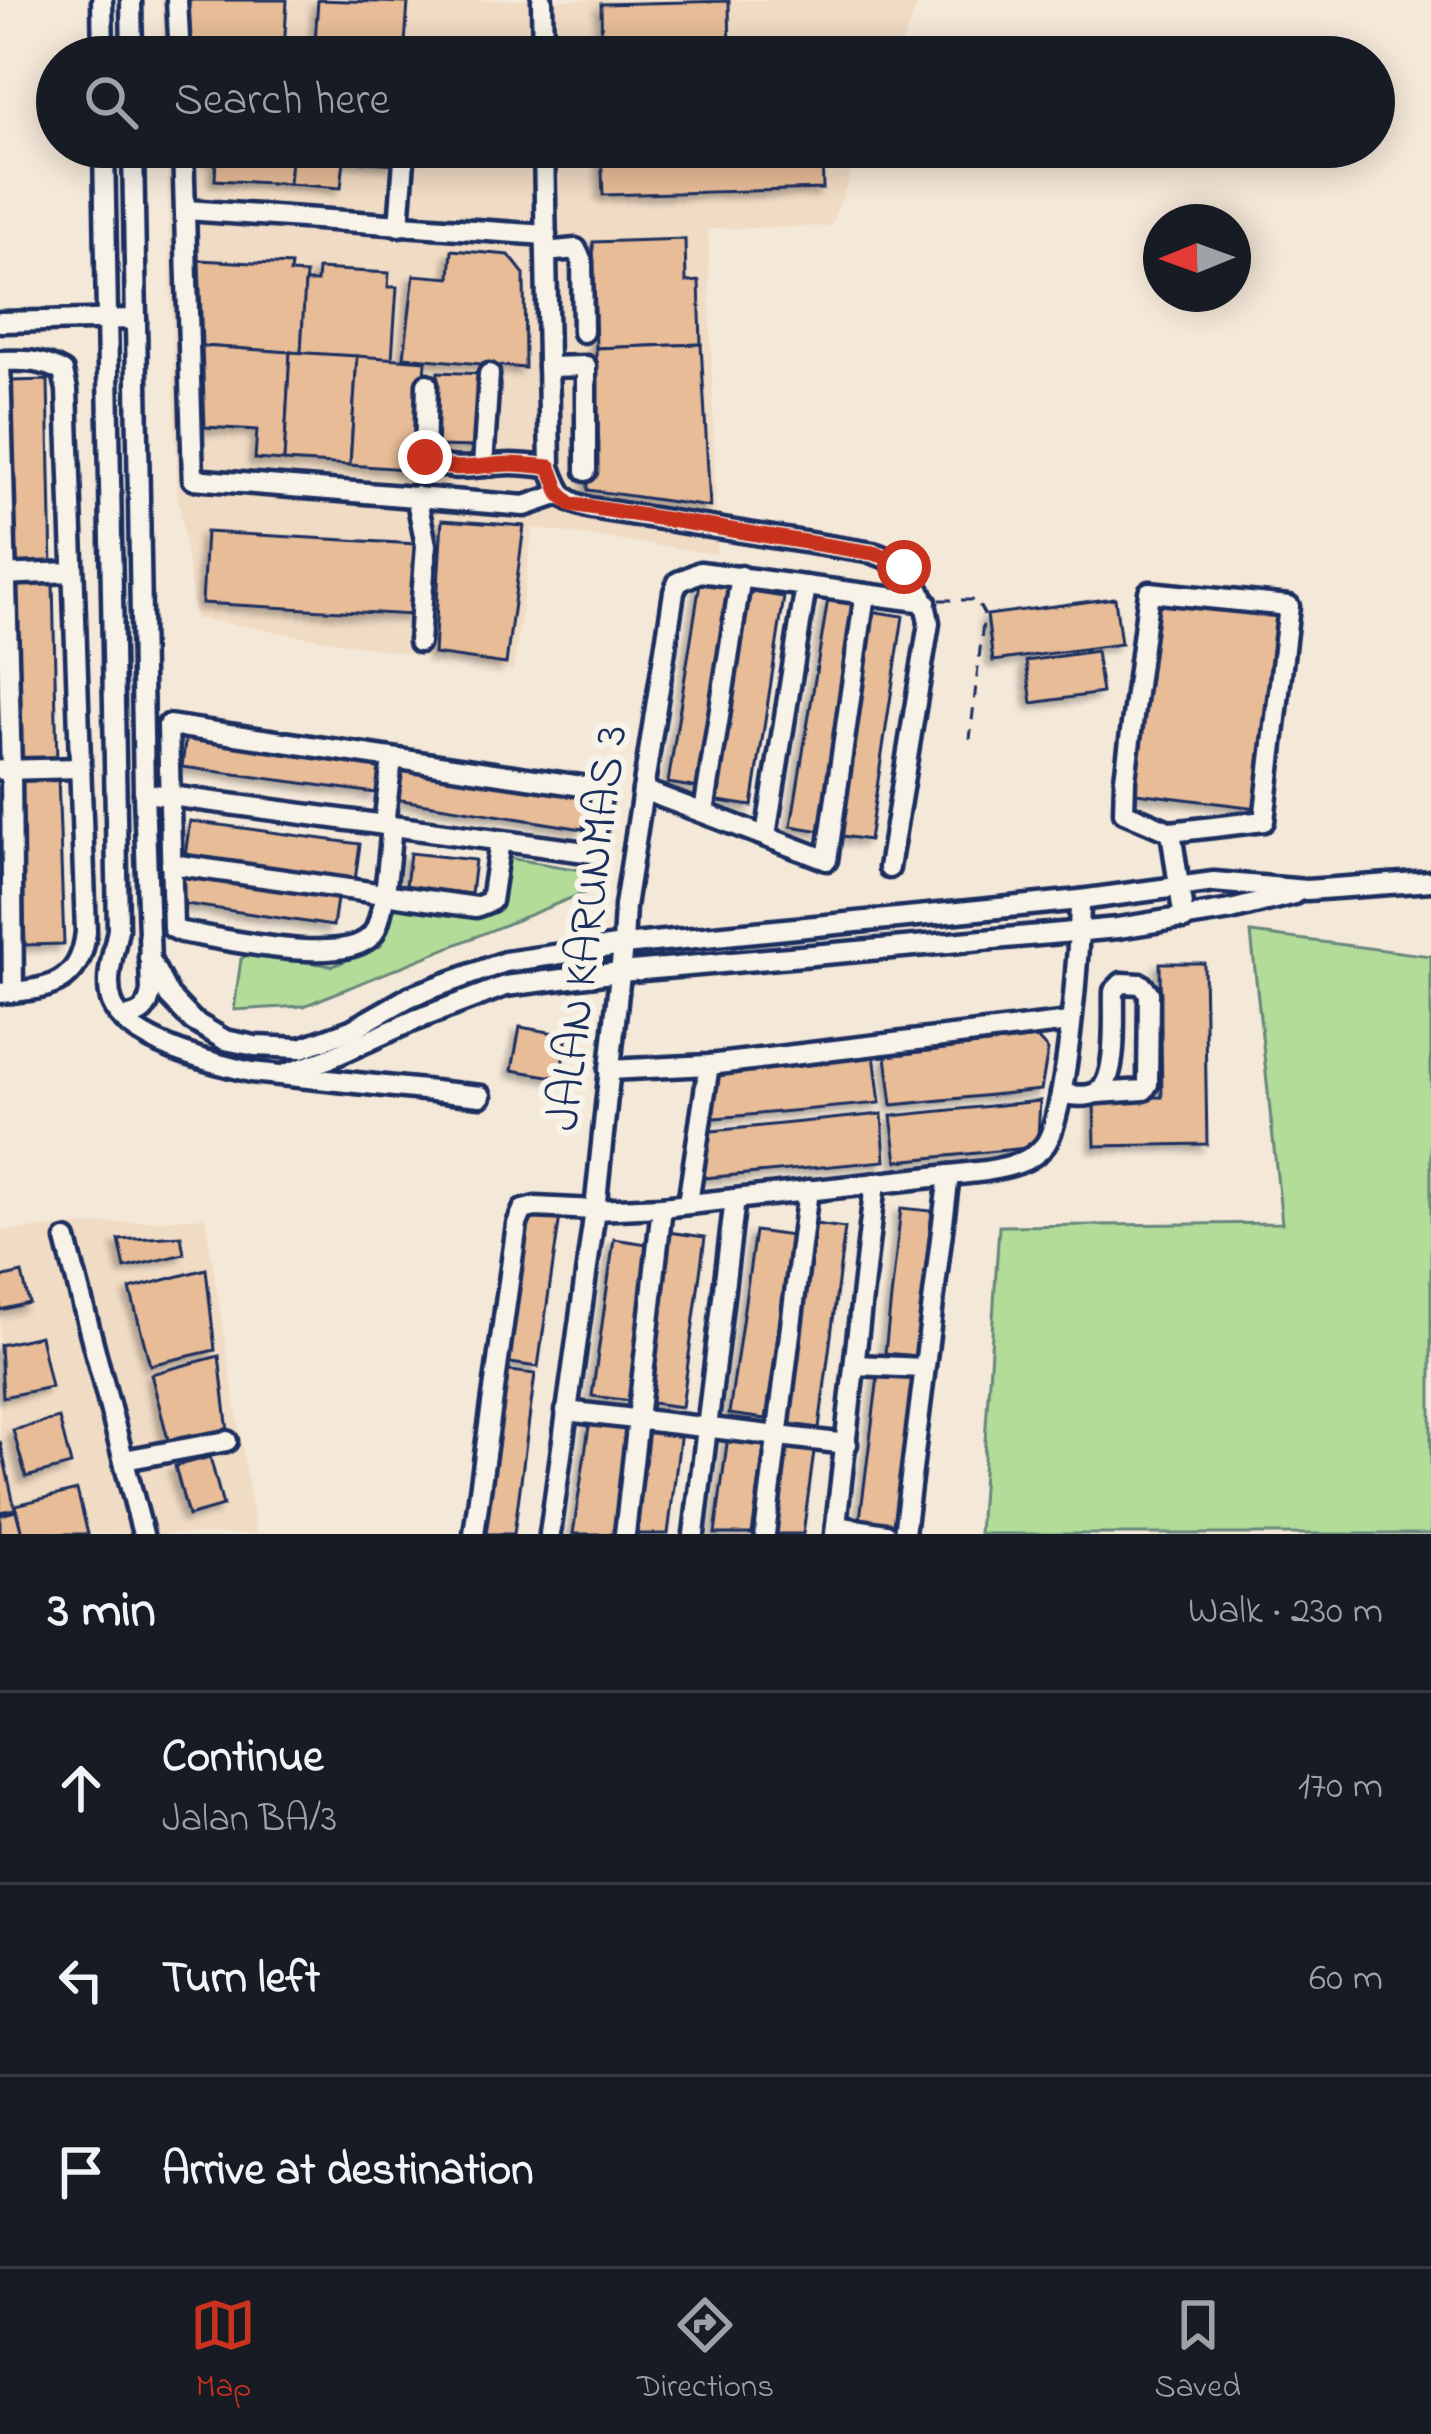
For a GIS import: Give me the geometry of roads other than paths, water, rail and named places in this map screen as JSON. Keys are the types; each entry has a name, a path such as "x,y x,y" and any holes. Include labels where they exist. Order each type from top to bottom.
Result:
{"street":[{"path":"102,0 103,36"},
{"path":"131,0 132,36"},
{"path":"177,0 179,36"},
{"path":"542,0 543,36"},
{"path":"104,168 118,929 109,982 113,1004 138,1033 218,1064 251,1072 481,1096"},
{"path":"123,1018 138,1016 148,1006 151,991 133,168"},
{"path":"184,168 193,479 525,506 560,494"},
{"path":"399,226 403,168"},
{"path":"544,168 550,467 560,494 571,504 591,508 890,558 904,567 926,602 929,623 889,868"},
{"path":"186,210 399,226 576,249 582,261 583,332"},
{"path":"0,322 136,319"},
{"path":"0,361 48,364 63,372 67,390 86,932 84,950 69,976 52,986 6,992 0,361"},
{"path":"548,367 586,366 586,471"},
{"path":"483,466 489,374"},
{"path":"427,384 425,457 437,466 550,467"},
{"path":"416,496 427,545 419,642"},
{"path":"3,575 72,572"},
{"name":"JALAN KARUNMAS 3","path":"550,1534 595,1210 625,906 678,582 700,572 926,602"},
{"path":"704,812 741,576"},
{"path":"766,835 806,586"},
{"path":"1149,592 1289,606 1264,821 1171,832 1124,812 1149,592"},
{"path":"643,790 827,860 866,594"},
{"path":"144,793 170,796 388,825 593,853 602,789 168,725 170,796 172,928 323,952 361,944 371,937 384,894 388,825 392,759"},
{"path":"5,770 80,768"},
{"path":"1171,832 1184,919"},
{"path":"171,864 476,907 491,902 500,841"},
{"path":"149,958 169,996 194,1021 225,1040 301,1048 350,1030 411,996 505,962 623,945 1080,900 1214,882 1306,890 1431,881"},
{"path":"284,1074 505,986 1184,919 1306,890"},
{"path":"473,1534 517,1224 523,1210 662,1207 950,1175 1012,1166 1032,1157 1047,1144 1061,1094 1080,900"},
{"path":"1061,1094 1078,1096 1144,1090 1148,1084 1149,993 1141,984 1122,983 1114,991 1111,1062 1105,1086 1098,1093"},
{"path":"609,1070 709,1065 1070,1022"},
{"path":"255,1046 284,1074"},
{"path":"688,1203 709,1065"},
{"path":"904,1534 950,1175"},
{"path":"875,1183 836,1530 886,1534"},
{"path":"765,1534 808,1190"},
{"path":"694,1534 735,1199"},
{"path":"626,1534 662,1207"},
{"path":"66,1240 143,1534"},
{"path":"855,1365 924,1368"},
{"path":"566,1411 847,1444"},
{"path":"124,1460 227,1441"}]}
